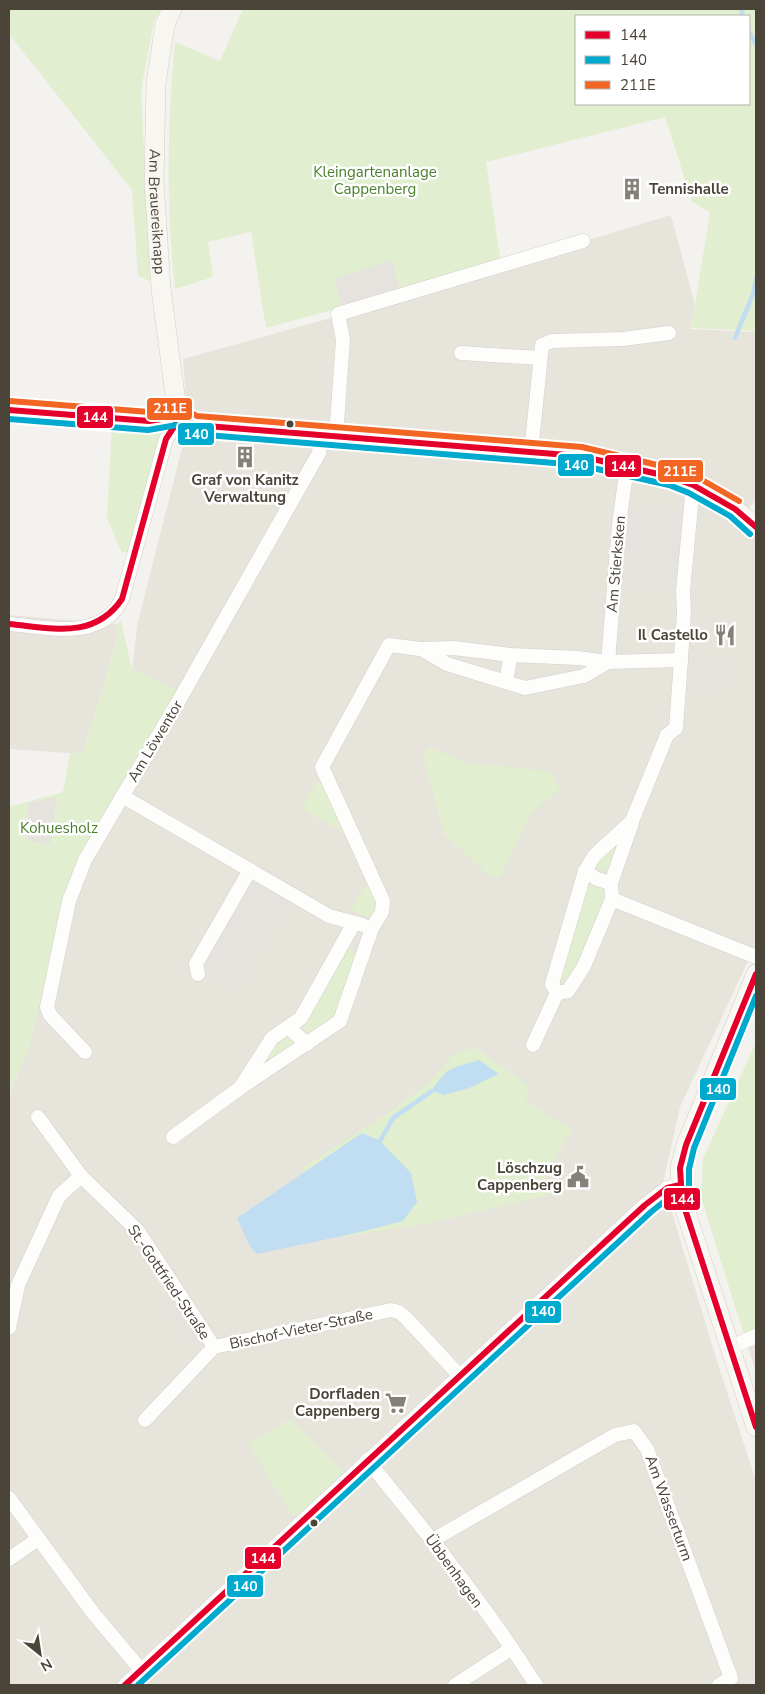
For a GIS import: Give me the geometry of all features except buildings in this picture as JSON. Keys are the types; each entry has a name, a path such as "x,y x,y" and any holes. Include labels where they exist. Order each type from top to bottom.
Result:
{"main road":[{"name":"Am Brauereiknapp","path":"172,9 165,24 156,83 154,182 161,289 177,410 181,416"},
{"path":"9,410 149,420 181,416 185,421 195,425 580,456 626,466 693,485 735,509 756,527"},
{"path":"756,974 686,1145 680,1168 680,1185 689,1223 756,1428"}],"street":[{"name":"Am Löwentor","path":"85,1052 50,1015 47,1007 69,901 85,860 182,695 328,436 343,340 338,314 583,241"},
{"path":"531,452 539,358 542,345 552,340 623,339 669,333"},
{"path":"461,353 539,358"},
{"path":"9,624 86,628 99,624 116,612 122,600 166,439 181,416"},
{"name":"Am Stierksken","path":"608,662 619,525 626,466"},
{"path":"557,993 568,991 584,966 612,899 611,883 632,821 667,734 676,728 684,612 683,590 693,485"},
{"path":"174,1137 240,1088 340,1021 372,928 382,912 383,901 322,767 389,645 420,649 454,648 511,655 578,658 608,662 681,660"},
{"path":"420,649 447,664 525,688 538,687 584,676 608,662"},
{"path":"506,682 511,655"},
{"path":"122,796 329,916 372,928"},
{"path":"557,993 552,984 585,871 594,856 632,821"},
{"path":"198,974 196,964 250,870"},
{"path":"585,871 597,879 611,883"},
{"path":"612,899 756,957"},
{"path":"240,1088 272,1038 301,1018 354,923"},
{"path":"533,1045 557,993"},
{"path":"288,1027 307,1044"},
{"name":"St.-Gottfried-Straße","path":"38,1117 81,1176 138,1232 214,1347"},
{"path":"9,1328 18,1285 59,1196 81,1176"},
{"path":"125,1685 645,1205 667,1188 680,1185"},
{"name":"Bischof-Vieter-Straße","path":"145,1420 214,1347 391,1310 399,1312 406,1318 460,1376"},
{"path":"729,1348 756,1336"},
{"name":"Am Wasserturm","path":"433,1540 615,1435 634,1431 647,1449 731,1678 719,1685"},
{"name":"Übbenhagen","path":"367,1460 433,1540 512,1648 536,1685"},
{"path":"9,1498 94,1613 141,1670"},
{"path":"9,1559 38,1539"},
{"path":"455,1685 512,1648"}],"shaded area":[{"path":"671,215 695,305 690,329 756,332 756,501 741,514 756,527 756,944 680,1107 663,1183 756,1481 756,1685 9,1685 9,1094 28,1052 62,907 177,690 132,670 138,621 188,425 183,359 349,313"},
{"path":"392,260 399,288 341,306 334,279"},
{"path":"626,507 685,512 678,593 619,588"},
{"path":"9,615 118,624 117,639 83,754 9,749"},
{"path":"693,658 727,661 725,684 719,684 719,694 687,692 689,669 692,669"},
{"path":"57,797 50,845 28,841 28,803"},
{"path":"251,880 289,902 238,990 200,968"},
{"path":"168,1293 198,1341 189,1347 160,1302"},
{"path":"756,1329 756,1373 744,1335"}],"green space":[{"path":"9,9 161,9 154,21 141,90 150,281 138,276 132,190 9,34"},
{"name":"Kleingartenanlage Cappenberg","path":"243,9 756,9 756,331 691,328 710,213 692,201 665,117 486,162 501,264 266,328 251,232 208,242 213,277 175,289 170,227 169,135 175,42 220,61"},
{"path":"112,425 164,427 131,551 122,553 107,518"},
{"name":"Kohuesholz","path":"121,620 132,670 178,690 62,907 28,1052 9,1093 9,807 63,792 70,753 83,754 117,640 118,624"},
{"path":"429,747 463,762 549,771 560,789 531,814 500,879 485,872 444,834 423,756"},
{"path":"319,780 322,780 345,833 306,812 304,809 306,799"},
{"path":"621,837 611,870 601,871 596,861"},
{"path":"368,881 380,904 371,919 351,910"},
{"path":"592,885 603,889 606,901 579,964 565,983 563,983 559,978 587,888"},
{"path":"348,948 351,948 356,954 338,1014 313,1033 306,1032 302,1024"},
{"path":"288,1035 293,1039 294,1045 266,1063 265,1059 278,1038"},
{"path":"756,1042 756,1329 744,1335 701,1197 703,1159"},
{"path":"476,1048 528,1085 526,1101 572,1130 545,1175 549,1195 430,1223 332,1239 356,1233 362,1133 305,1172 302,1168 388,1113 430,1081 455,1053"},
{"path":"290,1419 343,1472 294,1518 248,1444"}],"water":[{"path":"479,1060 499,1074 469,1088 444,1095 432,1091 442,1077 451,1069"},
{"path":"362,1133 380,1141 411,1173 417,1202 403,1221 257,1254 249,1245 237,1218"}],"waterway":[{"path":"741,9 743,15"},
{"path":"750,34 756,44"},
{"path":"735,338 753,294 756,279"},
{"path":"380,1141 393,1118 432,1091"}],"transit line":[{"name":"211E","path":"10,401 149,412 180,407"},
{"name":"144","path":"9,410 149,421 181,416"},
{"name":"211E","path":"188,411 197,416 582,447 674,469 697,477 739,501"},
{"name":"144","path":"181,416 185,421 195,425 580,456 671,477 693,485 735,509 756,527"},
{"name":"144","path":"9,624 56,629 85,626 99,621 111,612 122,599 166,439 181,416"},
{"name":"140","path":"9,419 148,430 177,425 194,434 579,465 669,485 689,493 730,516 750,534"},
{"name":"144","path":"756,974 686,1145 680,1168 682,1200 756,1427"},
{"name":"140","path":"689,1185 689,1169 694,1148 756,996"},
{"name":"144","path":"125,1685 645,1205 667,1188 680,1185"},
{"name":"140","path":"138,1685 651,1212 671,1196 682,1194"}],"place":[{"name":"Tennishalle","path":"632,189"},
{"name":"Graf von Kanitz Verwaltung","path":"245,457"},
{"name":"Il Castello","path":"725,635"},
{"name":"Löschzug Cappenberg","path":"578,1177"},
{"name":"Dorfladen Cappenberg","path":"396,1403"}]}
